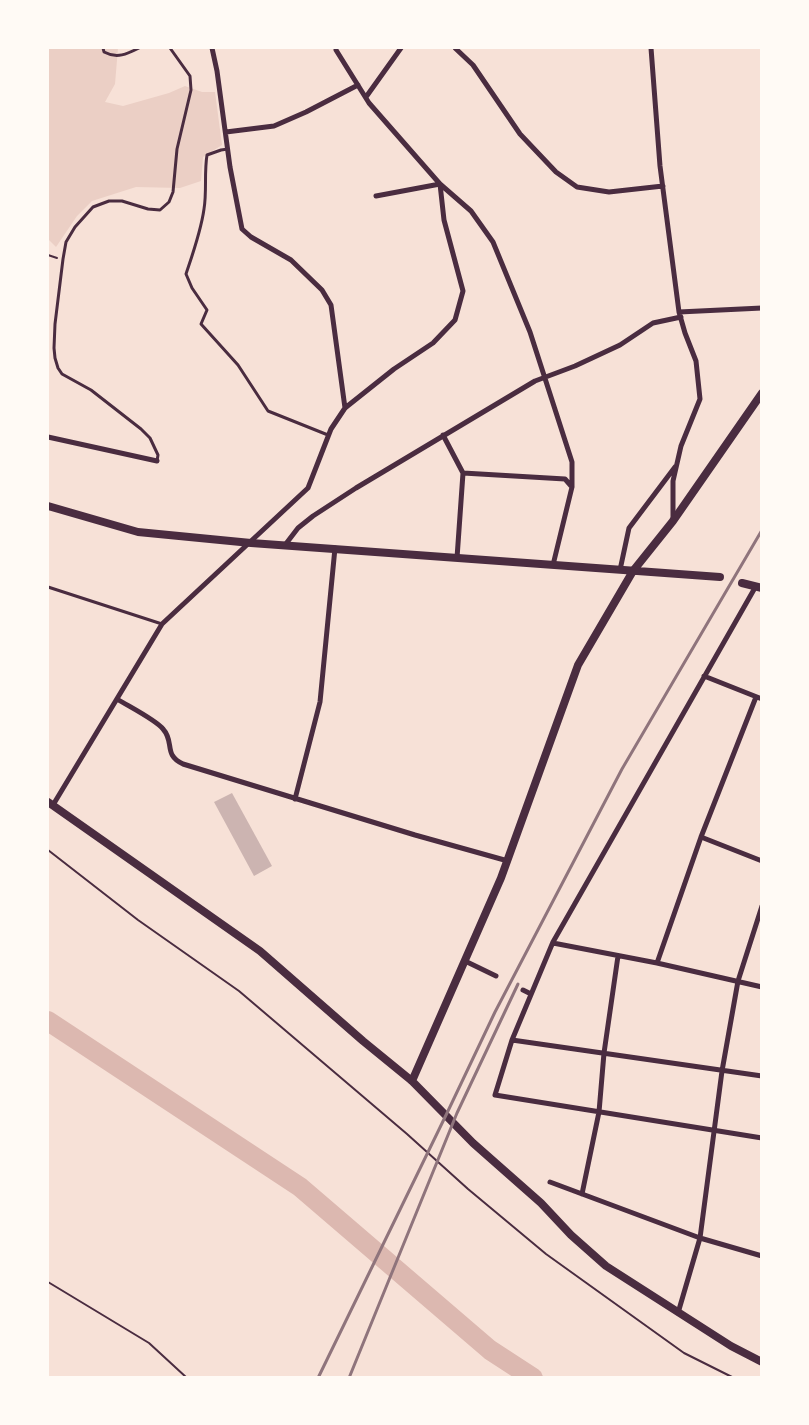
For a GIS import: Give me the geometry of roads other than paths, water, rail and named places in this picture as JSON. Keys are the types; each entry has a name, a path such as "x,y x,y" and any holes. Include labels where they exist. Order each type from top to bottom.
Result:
{"street":[{"path":"212,48 242,229 251,237 291,260 322,290 331,306 345,408"},
{"path":"336,48 369,103 440,184 472,211 493,242 530,332 572,462 572,487 553,565"},
{"path":"366,97 401,48"},
{"path":"455,48 473,65 520,134 556,172 577,187 609,192 663,186"},
{"path":"651,48 660,166 680,314 684,333 696,361 700,399 681,446 677,464 674,481 673,521"},
{"path":"226,132 274,126 358,85"},
{"path":"376,196 440,184"},
{"path":"440,184 444,220 463,292 455,320 433,343 394,368 345,408 329,435 308,488 162,624 50,804 260,951 412,1082 473,1144 540,1203 571,1235 606,1266 731,1346 762,1362"},
{"path":"285,545 298,528 313,516 443,435 544,377 575,366 620,345 653,323 680,314 762,308"},
{"path":"412,1082 502,878 578,665 633,571 673,521 762,393"},
{"path":"443,435 463,473 457,558"},
{"path":"48,437 157,462"},
{"path":"620,570 629,528 677,464"},
{"path":"463,473 565,479 572,487"},
{"path":"48,506 138,532 285,545 720,577"},
{"path":"295,799 320,702 335,548"},
{"path":"742,583 759,587 704,676 552,942 512,1040 495,1094 762,1138"},
{"path":"657,963 701,837 759,698 704,676"},
{"path":"117,699 164,729 171,754 175,761 295,799 508,861"},
{"path":"701,837 762,861"},
{"path":"678,1313 700,1238 722,1071 738,981 762,906"},
{"path":"552,942 762,987"},
{"path":"582,1194 598,1112 604,1053 618,956"},
{"path":"465,961 496,976"},
{"path":"522,990 531,994"},
{"path":"512,1040 762,1076"},
{"path":"550,1182 700,1238 762,1256"}],"lane":[{"path":"103,48 104,52 110,56 123,56 139,48"},
{"path":"157,462 158,455 150,438 141,429 91,390 62,374 58,368 54,348 63,259 66,242 75,227 93,207 108,201 122,201 148,209 160,210 169,202 173,192 178,142 191,90 190,76 170,48"},
{"path":"228,149 207,155 204,168 206,184 204,210 186,274 192,288 208,310 202,324 238,365 268,411 329,435"},
{"path":"48,587 162,624"}],"waterway":[{"path":"48,1021 300,1187 490,1350 533,1378"}],"railway":[{"path":"318,1378 495,1012 622,769 762,530"},
{"path":"349,1378 457,1113 518,984"}]}
